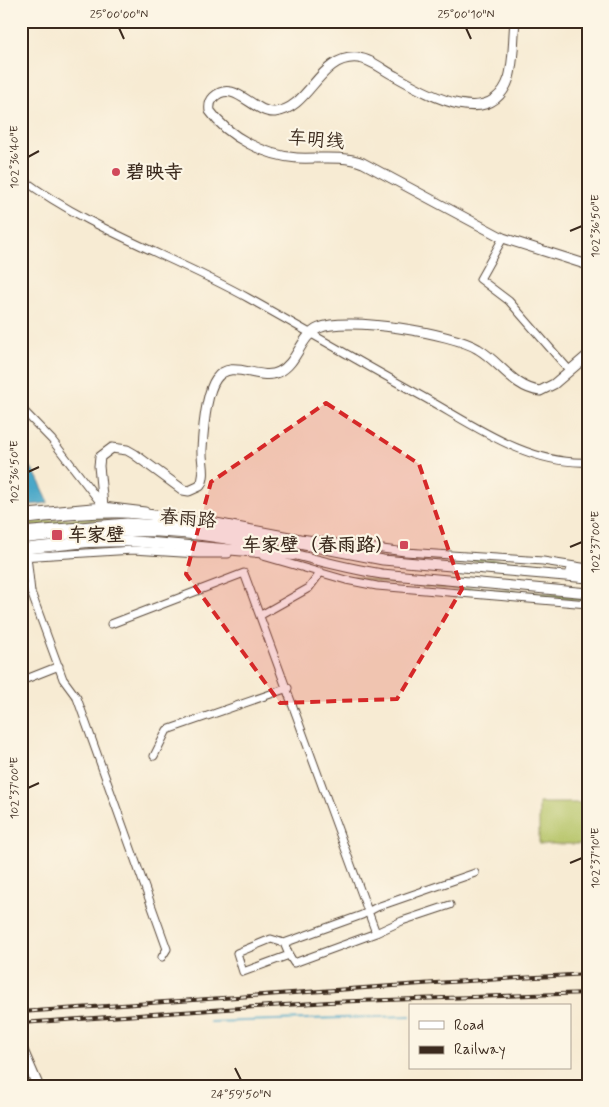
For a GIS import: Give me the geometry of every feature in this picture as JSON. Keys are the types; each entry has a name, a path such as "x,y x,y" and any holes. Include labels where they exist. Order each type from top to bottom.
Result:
{"highway":[{"path":"21,519 108,509 178,519 200,528"},
{"path":"23,554 88,542 130,541 293,555"},
{"path":"21,1047 38,1086"},
{"path":"21,1078 24,1086"}],"main road":[{"name":"车明线","path":"515,21 510,75 503,90 486,103 464,105 438,99 369,61 352,57 343,59 328,67 293,104 278,112 262,111 231,92 221,92 216,96 209,106 210,111 219,122 246,142 294,158 344,158 363,163 503,238 588,265"},
{"path":"108,509 99,466 100,458 112,448 127,450 183,490 189,491 200,486 204,475 202,450 210,394 214,381 222,372 229,370 269,375 282,371 292,361 309,335 314,330 328,325 363,323 458,341 480,350 517,381 532,390 546,389 588,355"},
{"name":"春雨路","path":"21,532 127,523 200,528 246,534 341,553 413,564 542,572 588,578"},
{"name":"春雨路","path":"21,539 98,531 156,531 225,538 382,574 588,593"},
{"path":"300,538 341,553"},
{"path":"542,572 588,569"}],"street":[{"path":"21,178 78,216 247,297 309,335 520,449 537,456 559,461 588,462"},
{"path":"503,238 480,279 509,301 570,370"},
{"path":"21,408 52,440 108,509"},
{"path":"21,514 108,509"},
{"path":"178,519 216,522 300,538 406,552 543,561 588,569"},
{"path":"162,957 167,949 164,940 76,698 63,679 58,666 31,592 23,554 133,550 198,554 254,553 346,580 400,589 536,598 588,604"},
{"path":"262,616 309,588 320,572"},
{"path":"111,624 244,573 262,616 376,932"},
{"path":"21,681 58,666"},
{"path":"154,756 167,730 288,688"},
{"path":"289,955 243,972 237,953 272,939 284,943 475,873"},
{"path":"284,943 294,963 402,921 450,905"}],"highlighted area":[{"path":"326,403 419,464 462,589 397,699 280,703 186,574 211,482"}],"green space":[{"path":"87,517 114,518 21,528 21,523"},
{"path":"355,549 545,564 545,565 418,558"},
{"path":"354,576 412,583 559,594 588,598 588,602 529,595 382,583 353,578"},
{"path":"539,803 588,803 588,844 539,844"}],"water":[{"path":"21,443 25,452 22,455 37,478 48,503 21,506"}],"waterway":[{"path":"210,1022 409,1016"}],"railway":[{"path":"21,1012 588,974"},
{"path":"21,1023 329,1002 588,993"}],"place":[{"name":"碧映寺","path":"116,172"},
{"name":"车家壁","path":"57,535"},
{"name":"车家壁（春雨路）","path":"404,545"}]}
